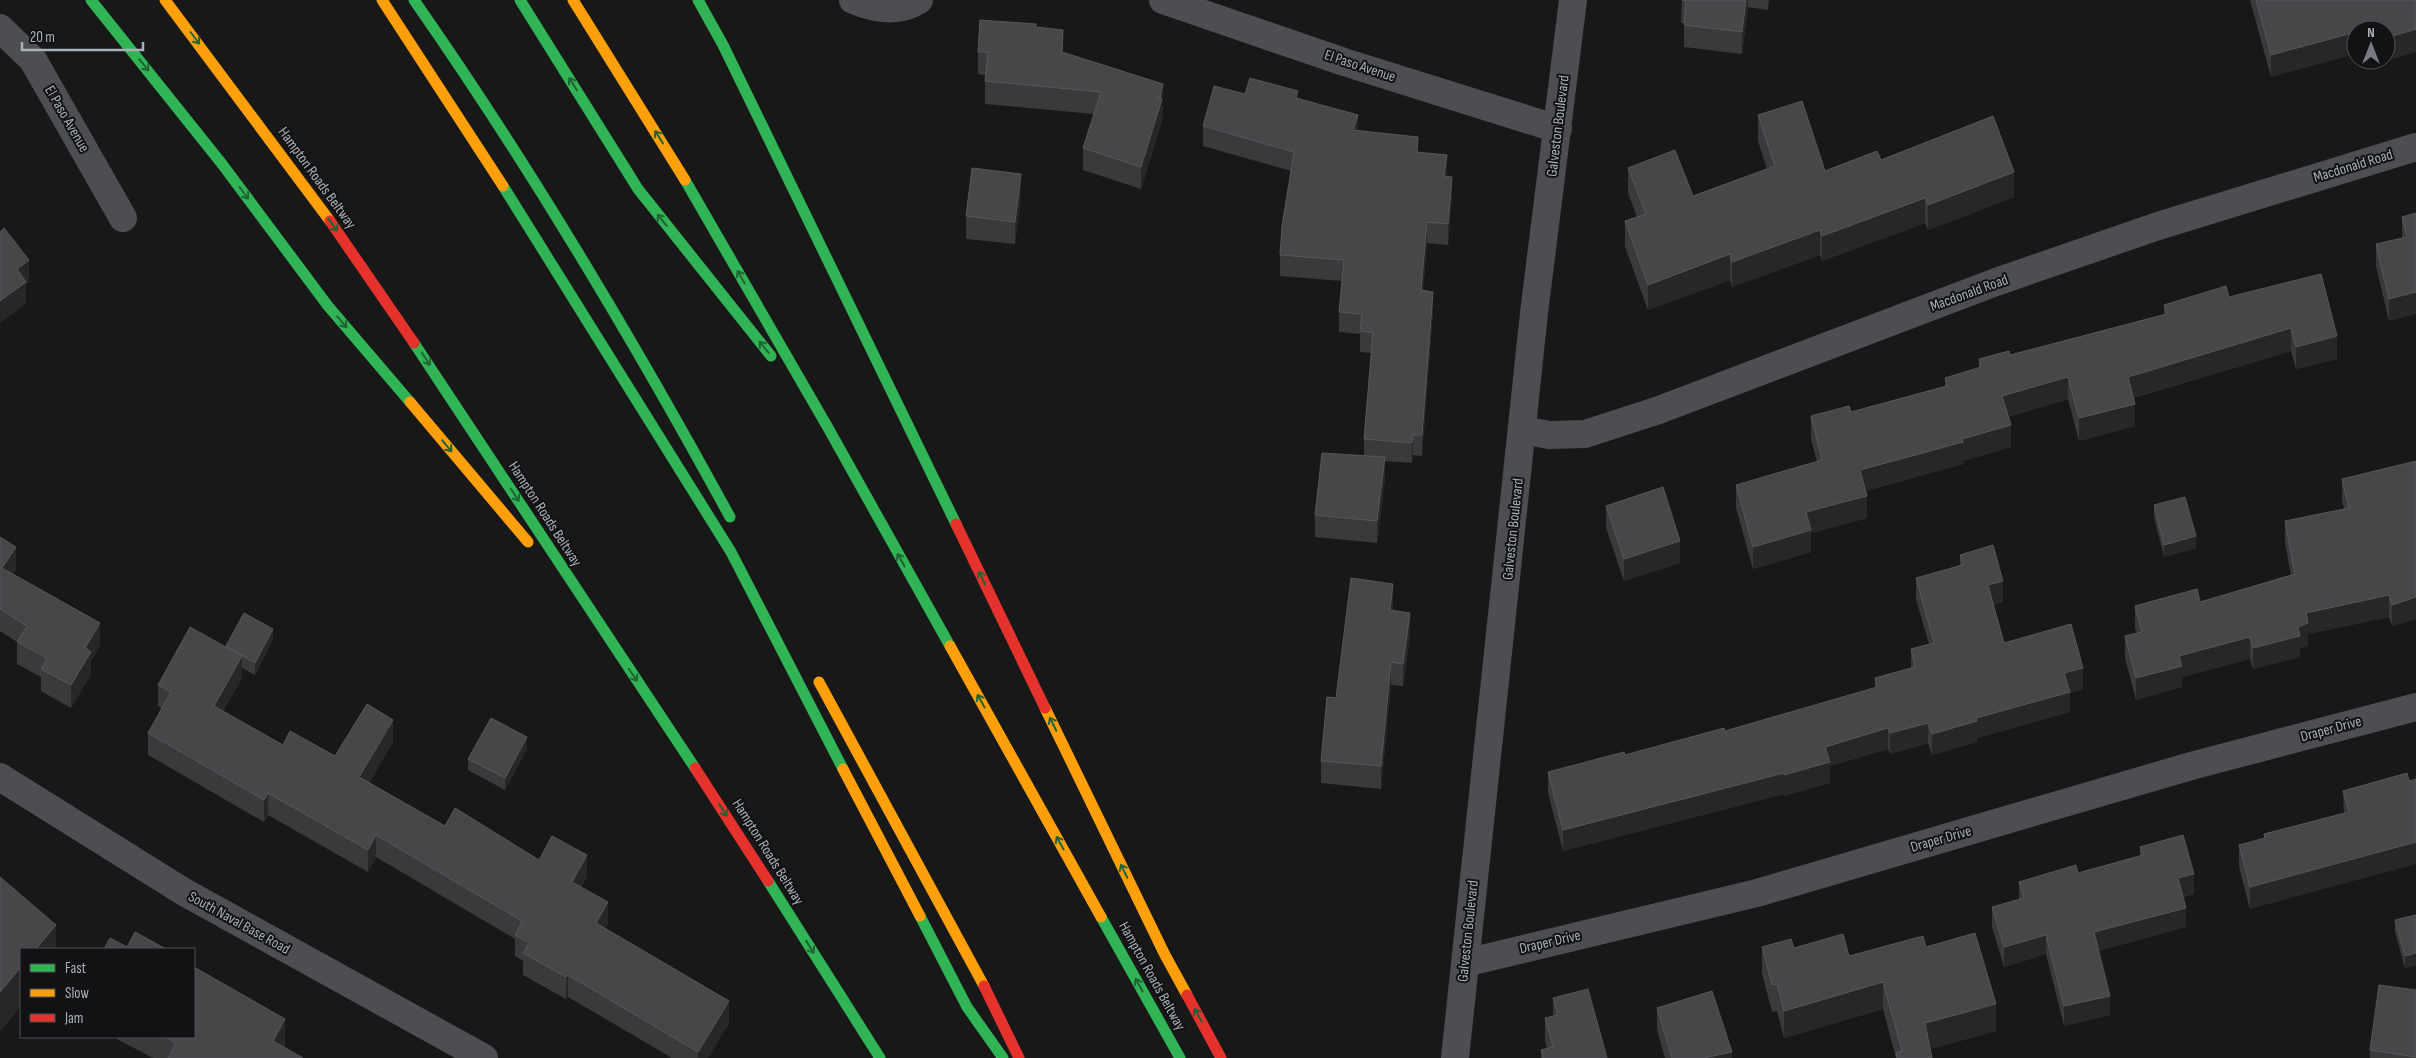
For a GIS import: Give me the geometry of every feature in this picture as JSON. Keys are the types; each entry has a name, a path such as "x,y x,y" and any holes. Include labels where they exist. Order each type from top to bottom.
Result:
{"highway":[{"path":"91,0 210,149 328,306 606,634"},
{"name":"Hampton Roads Beltway","path":"165,0 315,199 398,317 731,822 880,1058"},
{"path":"382,0 519,211 731,552 967,1007 1003,1058"},
{"path":"414,0 442,39 550,207 659,390 733,524"},
{"path":"520,0 638,189 827,426"},
{"name":"Hampton Roads Beltway","path":"573,0 679,169 827,426 1180,1058"},
{"path":"698,0 732,63 1165,955 1221,1058"},
{"path":"813,671 988,992 1018,1058"}],"street":[{"path":"852,0 872,8 893,9 919,0"},
{"name":"El Paso Avenue","path":"1163,0 1344,62 1558,129"},
{"name":"Galveston Boulevard","path":"1455,1058 1534,313 1573,0"},
{"name":"El Paso Avenue","path":"0,28 33,60 123,218"},
{"name":"Macdonald Road","path":"1523,430 1549,435 1585,434 1659,410 1996,282 2158,226 2416,147"},
{"name":"Draper Drive","path":"1465,962 1757,893 2191,766 2416,707"},
{"name":"South Naval Base Road","path":"0,777 184,892 484,1058"}],"building":[{"path":"1682,0 1746,0 1742,32 1684,25 1686,1"},
{"path":"2256,0 2416,0 2416,29 2396,35 2396,20 2346,20 2346,35 2271,55"},
{"path":"980,20 1036,24 1036,27 1063,30 1062,52 1163,84 1160,98 1157,97 1162,99 1141,167 1083,148 1101,92 985,81 988,52 978,52"},
{"path":"1250,78 1298,91 1296,98 1358,115 1353,130 1418,137 1417,152 1447,155 1444,176 1452,177 1448,224 1427,222 1421,290 1433,292 1422,435 1413,435 1412,443 1364,439 1373,333 1360,331 1362,314 1339,312 1344,260 1280,255 1282,226 1294,152 1203,126 1214,86 1245,94"},
{"path":"1802,101 1825,171 1877,151 1881,160 1993,116 2014,172 1928,205 1925,198 1822,236 1820,230 1732,262 1730,254 1648,285 1625,221 1646,214 1628,168 1675,150 1693,196 1775,166 1758,115"},
{"path":"972,168 1021,174 1015,222 966,216"},
{"path":"2416,213 2416,292 2389,299 2376,244 2407,237 2402,217"},
{"path":"4,228 29,260 17,269 26,282 0,301 0,232"},
{"path":"2321,274 2337,336 2296,347 2291,328 2128,377 2135,404 2079,418 2068,377 2002,396 2011,425 1962,439 1963,442 1860,470 1867,496 1806,512 1811,530 1753,547 1736,485 1822,460 1811,416 1849,406 1851,412 1947,386 1945,378 1981,367 1979,359 2009,351 2010,355 2167,314 2164,305 2226,286 2229,297"},
{"path":"1322,453 1385,457 1377,521 1315,515"},
{"path":"2416,461 2416,597 2392,605 2389,595 2306,613 2308,623 2298,627 2300,636 2253,648 2250,637 2179,656 2182,666 2136,678 2125,636 2142,632 2135,606 2197,589 2200,602 2295,574 2285,521 2349,508 2342,479"},
{"path":"1663,487 1680,541 1624,559 1606,506"},
{"path":"2185,497 2196,536 2164,545 2154,505"},
{"path":"0,537 16,547 2,568 100,623 85,648 91,652 71,685 41,669 47,658 17,642 27,626 0,609"},
{"path":"1993,545 2003,581 1988,585 2004,643 2071,624 2083,668 2064,673 2070,692 1976,718 1977,721 1932,734 1928,723 1890,733 1888,728 1825,747 1830,762 1563,830 1548,772 1624,752 1625,755 1724,728 1725,731 1877,687 1875,678 1915,667 1911,649 1934,643 1916,578 1963,565 1960,555"},
{"path":"1351,578 1393,584 1390,610 1410,613 1403,664 1391,662 1381,766 1321,761 1327,697 1336,698"},
{"path":"244,613 273,629 255,663 226,646"},
{"path":"190,627 242,656 214,706 283,745 290,731 335,756 367,704 393,720 359,777 445,826 455,808 539,860 552,836 587,855 572,882 608,902 596,923 729,1001 698,1052 568,975 566,977 523,953 529,943 515,935 522,921 376,835 368,850 268,793 264,800 148,733 171,692 158,685"},
{"path":"491,718 527,737 505,778 468,759"},
{"path":"2407,773 2409,781 2416,779 2416,842 2250,887 2239,845 2265,838 2264,834 2349,812 2343,791"},
{"path":"2183,835 2194,874 2178,878 2186,908 2094,932 2110,996 2064,1006 2046,935 2004,947 1992,907 2024,898 2019,882 2076,865 2078,873 2143,855 2140,847"},
{"path":"0,877 56,925 37,948 20,948 20,968 0,992"},
{"path":"2416,915 2416,953 2405,956 2395,920"},
{"path":"135,932 164,948 105,948 110,938 127,947"},
{"path":"1975,933 1996,1004 1925,1023 1932,1058 1897,1058 1896,1053 1902,1051 1883,982 1784,1011 1777,984 1772,985 1762,947 1791,939 1794,948 1843,934 1849,956 1923,936 1926,947"},
{"path":"195,968 285,1019 273,1041 303,1058 168,1058 176,1043 166,1038 195,1038"},
{"path":"2379,985 2416,990 2416,1057 2370,1050"},
{"path":"1588,989 1607,1058 1543,1058 1541,1050 1553,1047 1545,1018 1558,1015 1553,998"},
{"path":"1712,991 1732,1052 1704,1058 1672,1058 1657,1008"}],"traffic: fast":[{"path":"91,0 222,164 328,306 410,402"},
{"path":"414,0 499,126 579,254 656,384 730,517"},
{"path":"520,0 638,189 771,356"},
{"path":"698,0 723,45 956,524"},
{"path":"685,180 827,426 950,646"},
{"path":"503,186 731,552 843,769"},
{"path":"414,343 695,768"},
{"path":"768,881 880,1058"},
{"path":"920,916 967,1007 1003,1058"},
{"path":"1101,917 1180,1058"}],"traffic: slow":[{"path":"165,0 330,221"},
{"path":"382,0 503,186"},
{"path":"573,0 685,180"},
{"path":"410,402 528,542"},
{"path":"950,646 1101,917"},
{"path":"819,682 984,986"},
{"path":"1045,708 1165,955 1187,995"},
{"path":"843,769 920,916"}],"traffic: jam":[{"path":"330,221 414,343"},
{"path":"956,524 1045,708"},
{"path":"695,768 768,881"},
{"path":"984,986 1019,1058"},
{"path":"1187,995 1221,1058"}]}
